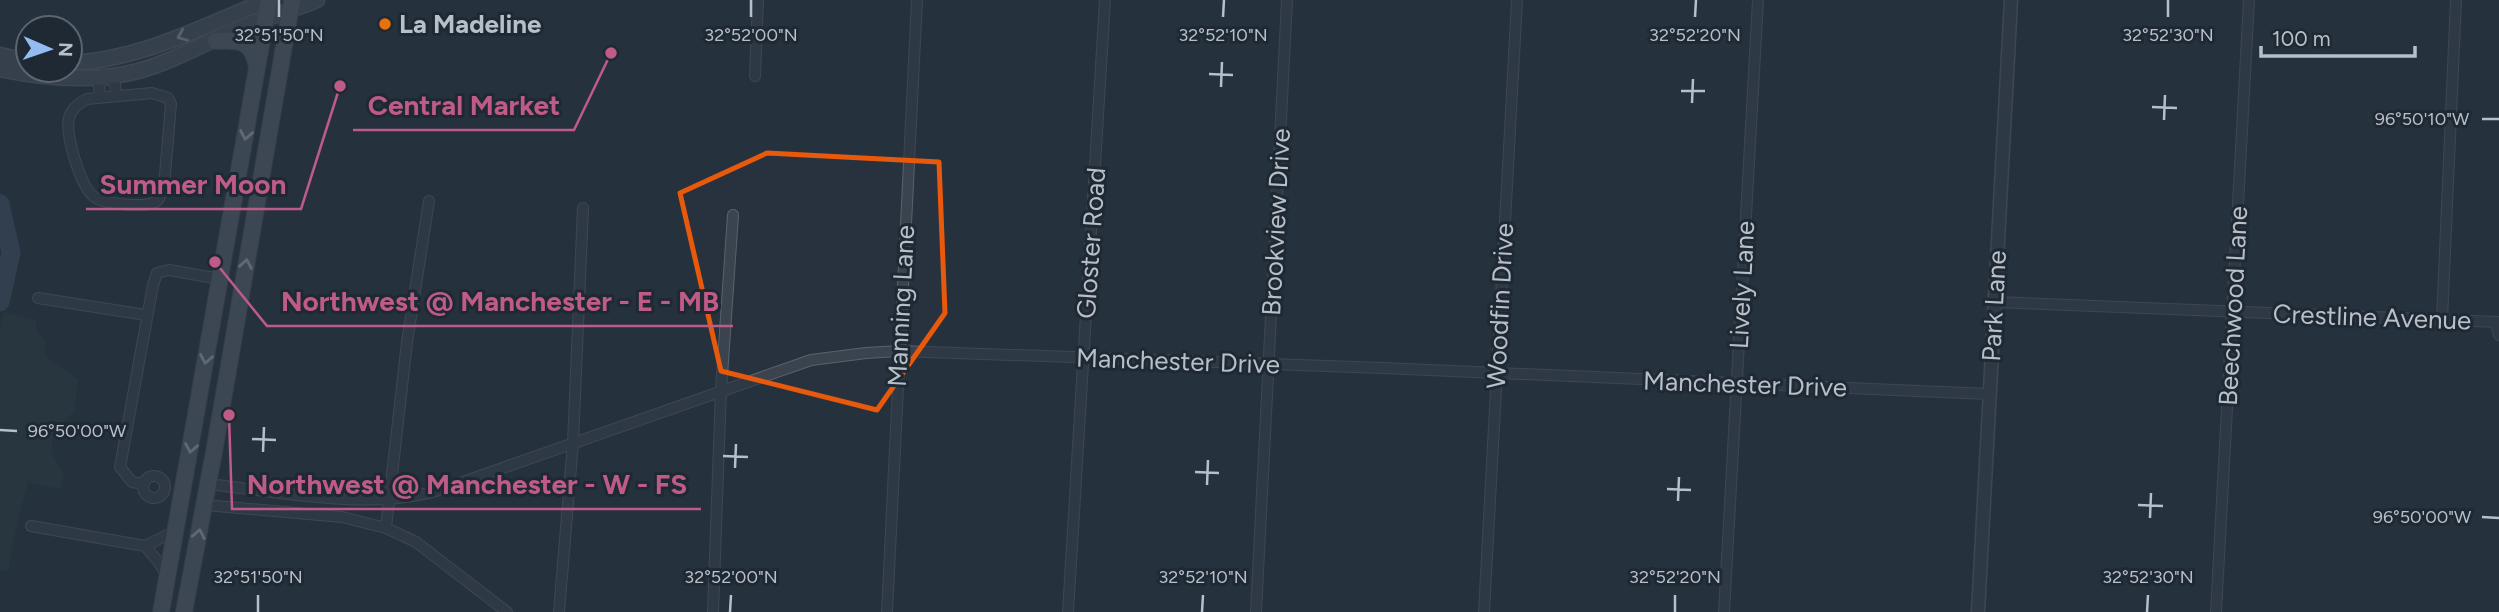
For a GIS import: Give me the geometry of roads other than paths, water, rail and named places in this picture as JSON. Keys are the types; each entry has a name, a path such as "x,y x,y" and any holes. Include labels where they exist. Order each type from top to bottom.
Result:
{"main road":[{"path":"162,612 268,0"},
{"path":"84,62 142,51 268,0"},
{"path":"0,69 27,75 107,76 137,72 265,20 291,6 317,0"},
{"path":"184,612 291,6"},
{"path":"216,41 236,40 244,43 253,51 257,67"},
{"path":"105,60 107,76"},
{"path":"183,490 208,484"},
{"path":"183,490 205,505"}],"street":[{"path":"755,76 758,0"},
{"name":"Manning Lane","path":"887,612 917,0"},
{"name":"Gloster Road","path":"1068,612 1105,0"},
{"name":"Brookview Drive","path":"1256,612 1287,0"},
{"name":"Woodfin Drive","path":"1484,612 1517,0"},
{"name":"Lively Lane","path":"1724,612 1758,0"},
{"name":"Park Lane","path":"1978,612 2011,0"},
{"name":"Beechwood Lane","path":"2217,612 2249,0"},
{"path":"2442,320 2456,0"},
{"path":"100,97 99,85 107,76 115,83 116,95"},
{"path":"162,94 171,104 164,186 160,197 149,204 121,203 98,199 90,194 68,129 69,115 80,103 116,95 162,94"},
{"path":"386,528 407,342 429,201"},
{"path":"559,612 573,443 583,208"},
{"path":"713,612 721,390 733,215"},
{"path":"183,490 164,488 163,481 157,477 147,479 144,484 132,482 120,467 146,315 157,273 169,270 220,279"},
{"path":"38,298 146,315"},
{"name":"Crestline Avenue","path":"1994,302 2498,322"},
{"path":"2498,322 2499,335"},
{"name":"Manchester Drive","path":"208,484 390,500 440,490 811,360 899,351 1989,394"},
{"path":"205,505 342,517 386,528 416,542 507,612"},
{"path":"31,526 145,546 176,531"},
{"path":"145,546 160,564 167,578"}],"waterway":[{"path":"0,204 11,253 0,302"}],"place":[{"name":"La Madeline","path":"385,24"},
{"name":"Central Market","path":"611,53"},
{"name":"Summer Moon","path":"340,86"},
{"name":"Northwest @ Manchester - E - MB","path":"215,262"},
{"name":"Northwest @ Manchester - W - FS","path":"229,415"}]}
